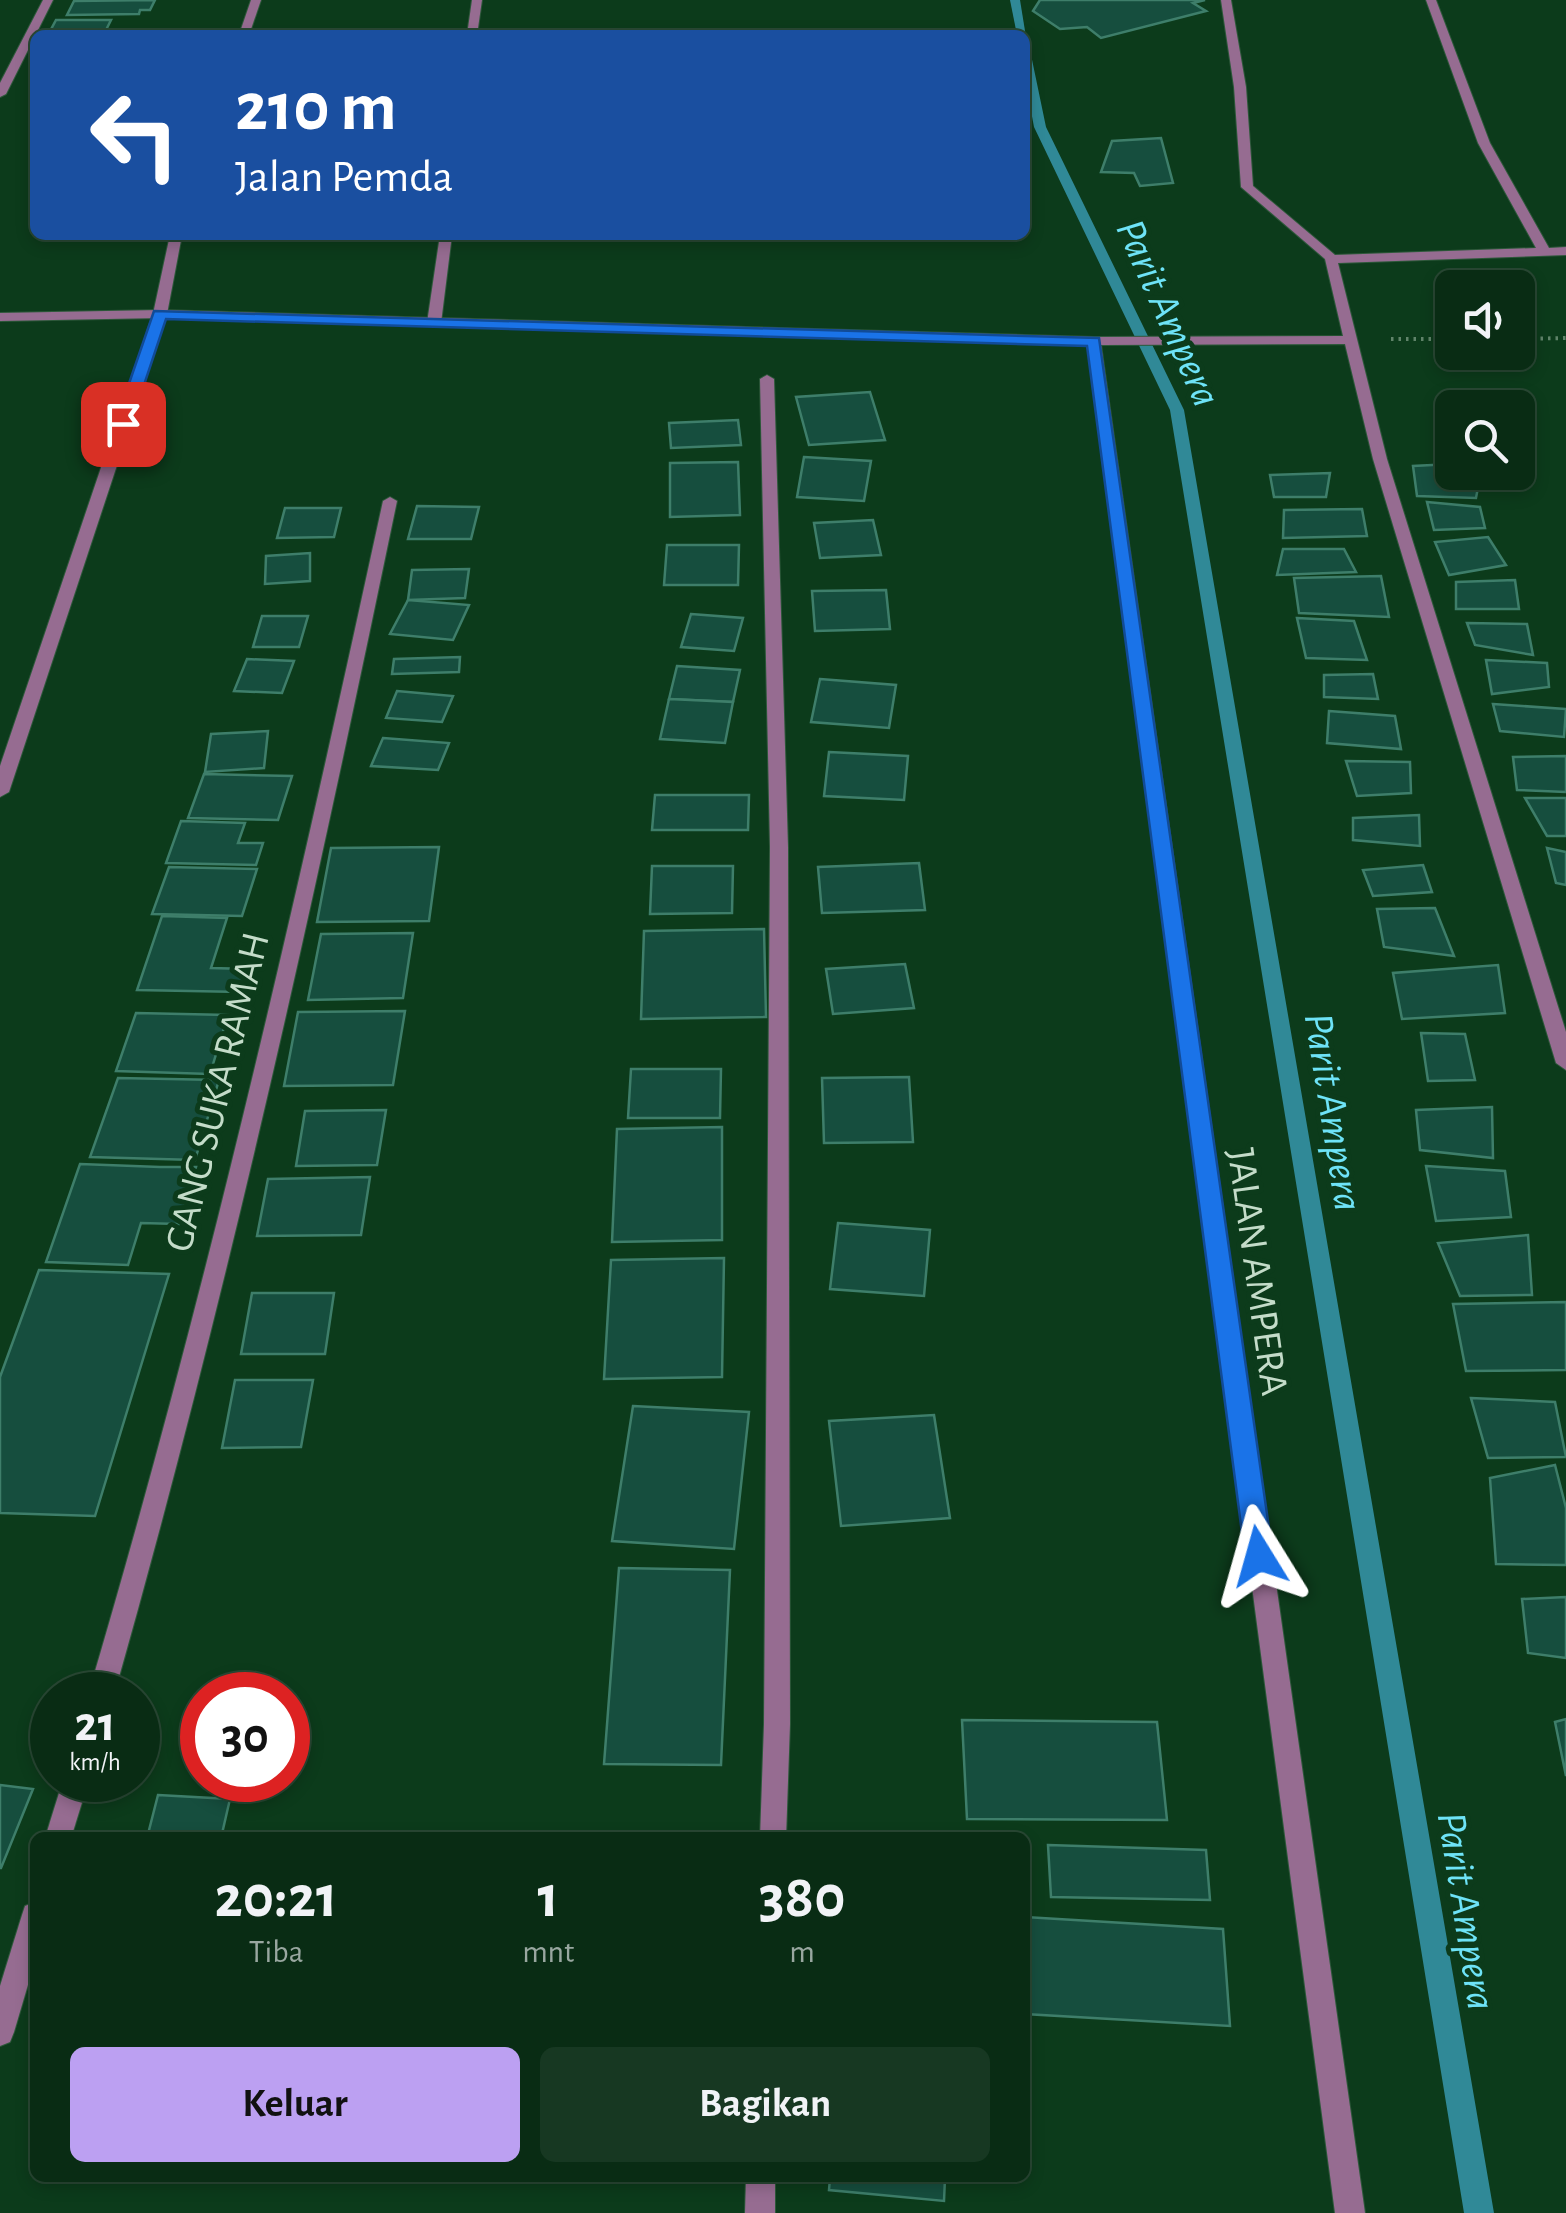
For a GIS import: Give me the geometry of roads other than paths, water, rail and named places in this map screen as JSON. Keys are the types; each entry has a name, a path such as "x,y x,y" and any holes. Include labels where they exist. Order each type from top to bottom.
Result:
{"street":[{"path":"33,30 48,0"},
{"path":"246,30 256,0"},
{"path":"473,30 477,0"},
{"path":"1226,0 1240,87 1247,187 1332,259 1380,458 1566,1063"},
{"path":"1431,0 1484,143 1544,251"},
{"path":"0,94 30,35"},
{"path":"0,792 160,314 175,240"},
{"path":"434,322 445,240"},
{"path":"1332,259 1566,251"},
{"path":"0,317 160,314 434,322 1095,351 1125,341 1350,340"},
{"name":"JALAN AMPERA","path":"1095,351 1350,2213"},
{"path":"768,379 779,847 777,1704 773,1832"},
{"name":"GANG SUKA RAMAH","path":"108,1672 140,1563 284,996 390,502"},
{"path":"60,1832 69,1802"},
{"path":"0,2032 30,1932"},
{"path":"760,2213 761,2182"}],"waterway":[{"name":"Parit Ampera","path":"1015,0 1021,30"},
{"name":"Parit Ampera","path":"1030,76 1040,127 1177,410 1479,2213"}]}
